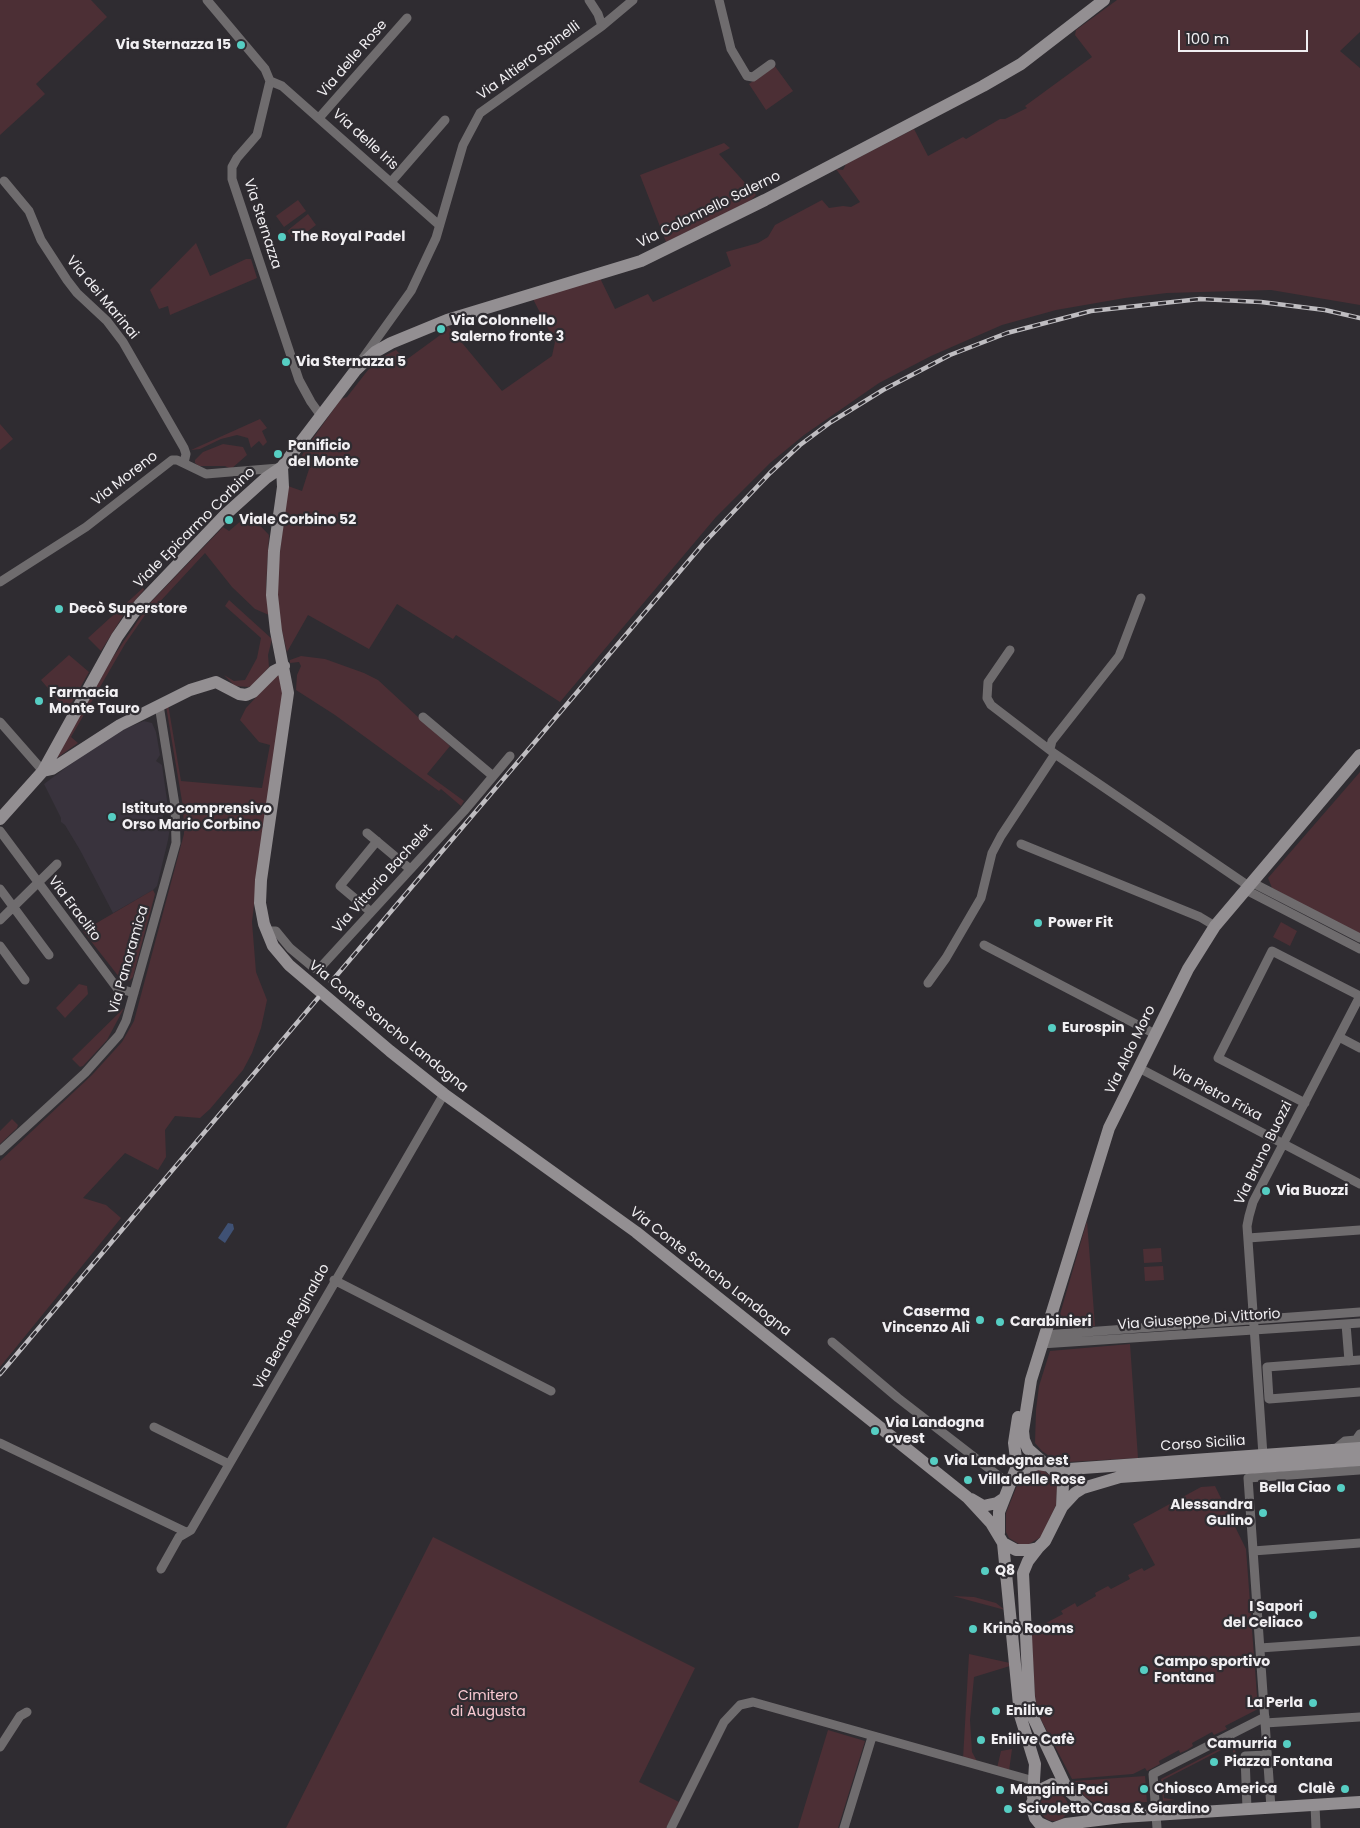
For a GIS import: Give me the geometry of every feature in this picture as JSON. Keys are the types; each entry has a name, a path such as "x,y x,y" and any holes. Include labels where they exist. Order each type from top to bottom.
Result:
{"main road":[{"name":"Via Colonnello Salerno","path":"321,416 355,371 375,352 391,343 447,320 641,261 765,200 983,86 1021,64 1097,2"},
{"name":"Viale Epicarmo Corbino","path":"0,819 43,771 117,637 140,604 263,474 282,467 321,416"},
{"name":"Via Conte Sancho Landogna","path":"282,467 283,487 274,551 272,595 276,631 288,693 261,880 260,903 273,946 289,965 444,1094 636,1232 967,1496"},
{"path":"43,771 52,769 95,739 138,715 190,690 216,682 239,694 246,695 253,692 274,671 284,666"},
{"name":"Via Aldo Moro","path":"1031,1380 1109,1128 1188,968 1215,926 1360,755"},
{"path":"1031,1380 1023,1431 1024,1440 1028,1449 1060,1477 1063,1484 1062,1507 1045,1541 1028,1561 1023,1573 1029,1697 1032,1715 1069,1792 1074,1814 1059,1827"},
{"path":"1030,1828 1034,1781 1033,1752 1020,1715 998,1519 1003,1499 1017,1466 1014,1443 1020,1402 1031,1380"},
{"name":"Corso Sicilia","path":"1062,1507 1075,1493 1083,1488 1120,1477 1300,1464 1336,1456 1360,1448"},
{"name":"Corso Sicilia","path":"1046,1464 1069,1469 1263,1455 1336,1456 1358,1467"},
{"path":"1010,1482 1023,1469 1031,1465 1046,1464"},
{"path":"967,1496 983,1506 997,1503 1003,1499"},
{"path":"967,1496 1001,1539 1023,1552 1038,1548"},
{"path":"1033,1797 1038,1791 1052,1784 1069,1792 1090,1810 1122,1817"},
{"path":"1059,1827 1122,1817 1156,1814 1360,1802"},
{"path":"1032,1812 1039,1823 1050,1828"}],"street":[{"path":"207,0 266,69 270,81"},
{"path":"589,0 598,14 602,26"},
{"name":"Via Altiero Spinelli","path":"355,371 379,334 411,292 436,238 463,145 480,113 602,26 633,0"},
{"path":"719,0 731,50 747,76 753,76 771,64"},
{"name":"Via delle Rose","path":"319,118 407,18"},
{"name":"Via delle Iris","path":"270,81 282,86 440,225"},
{"name":"Via Sternazza","path":"270,81 257,134 237,158 232,168 232,179 299,380 321,416"},
{"path":"391,182 445,120"},
{"name":"Via dei Marinai","path":"4,181 29,211 41,240 67,280 77,293 107,321 123,342 184,448 184,463"},
{"path":"379,334 391,343"},
{"name":"Via Moreno","path":"0,582 86,527 172,460 184,463"},
{"path":"184,463 206,474 263,474"},
{"path":"928,983 946,958 981,898 992,853 1053,752 1052,741 1119,656 1141,598"},
{"path":"1010,650 988,682 987,698 991,705 1053,752 1250,887 1360,949"},
{"name":"Via Panoramica","path":"0,1152 85,1073 112,1043 126,1021 176,843 176,814 159,705"},
{"path":"138,715 153,717 164,728"},
{"path":"423,718 493,776"},
{"path":"0,722 43,771"},
{"name":"Via Vittorio Bachelet","path":"267,931 276,931 290,948 314,968 319,969 510,756"},
{"name":"Via Eraclito","path":"0,831 117,988 134,993"},
{"path":"367,833 410,869"},
{"path":"372,912 340,886 377,841"},
{"path":"1021,844 1200,917 1215,926"},
{"path":"0,920 57,864"},
{"path":"1250,887 1360,938"},
{"path":"0,889 49,955"},
{"path":"984,945 1155,1034"},
{"path":"0,946 25,980"},
{"path":"1304,1103 1218,1058 1272,951 1360,996"},
{"name":"Via Bruno Buozzi","path":"1263,1455 1248,1216 1253,1202 1360,996"},
{"path":"1339,1037 1360,1048"},
{"name":"Via Pietro Frixa","path":"1139,1068 1360,1184"},
{"name":"Via Beato Reginaldo","path":"161,1569 179,1537 191,1530 313,1322 334,1280 444,1094"},
{"path":"1248,1238 1360,1230"},
{"path":"334,1280 551,1391"},
{"name":"Via Giuseppe Di Vittorio","path":"1042,1340 1254,1319 1360,1312"},
{"name":"Via Giuseppe Di Vittorio","path":"1042,1340 1360,1323"},
{"path":"1346,1324 1349,1361"},
{"path":"832,1342 898,1398 1010,1482"},
{"path":"1360,1360 1267,1367 1269,1399 1360,1392"},
{"path":"154,1427 229,1464"},
{"path":"1336,1456 1345,1441 1356,1440 1360,1434"},
{"path":"0,1443 186,1532"},
{"path":"1286,1475 1300,1464"},
{"path":"1271,1808 1248,1478 1358,1467"},
{"path":"1253,1551 1360,1543"},
{"path":"1260,1648 1360,1641"},
{"path":"671,1828 724,1722 740,1705 752,1702 1034,1781"},
{"path":"0,1747 20,1716 27,1712"},
{"path":"1157,1828 1153,1774 1265,1720 1360,1717"},
{"path":"844,1828 872,1737"},
{"path":"1247,1809 1245,1756 1267,1754"},
{"path":"1315,1805 1316,1828"}],"shaded area":[{"name":"Istituto comprensivo Orso Mario Corbino","path":"144,721 152,723 156,732 160,755 156,761 162,765 169,814 163,815 163,821 170,828 157,886 113,913 80,850 65,825 61,822 61,818 44,784 88,751 122,730"}],"green space":[{"path":"0,0 91,0 107,17 36,84 45,94 0,135"},
{"path":"1117,0 1360,0 1360,32 1340,51 1360,68 1360,305 1271,290 1167,293 1056,310 1002,325 931,356 879,383 804,435 770,463 716,517 560,702 456,635 453,639 397,604 369,649 308,615 287,652 279,618 277,576 288,486 302,491 310,466 300,459 306,448 341,399 347,397 368,370 386,355 396,350 406,360 443,333 442,331 448,326 502,391 552,356 555,342 533,299 600,278 615,309 648,294 653,302 731,266 726,252 758,243 768,237 775,225 822,200 829,208 851,207 860,202 836,169 843,170 846,164 914,129 928,156 963,137 966,139 1000,119 1005,119 1027,108 1025,106 1092,57 1075,35 1076,30"},
{"path":"774,65 793,91 766,110 749,84"},
{"path":"724,143 730,148 719,154 756,195 750,201 666,242 640,175"},
{"path":"298,200 306,211 284,227 276,216"},
{"path":"308,214 316,225 295,241 287,231"},
{"path":"196,243 210,276 246,259 251,259 257,278 170,315 168,306 159,309 150,290"},
{"path":"260,419 267,428 262,431 267,442 263,446 259,441 251,448 248,438 237,435 221,439 200,449 191,450"},
{"path":"0,424 13,439 0,450"},
{"path":"223,444 243,447 247,455 231,469 225,466 199,466 195,463 195,460 203,452"},
{"path":"249,514 269,535 266,588 269,615 255,609 232,587 205,553 155,607 152,605 125,644 71,737 78,743 54,760 113,657 150,603 223,527 229,531"},
{"path":"143,588 144,590 126,611 101,651 88,638"},
{"path":"229,600 272,639 268,655 269,667 249,687 235,686 224,675 234,681 245,680 257,658 261,638 225,606"},
{"path":"69,655 89,672 67,711 41,680"},
{"path":"301,656 325,659 378,680 450,746 427,774 464,801 461,806 441,789 439,791 335,715 296,690 297,675 301,666 299,662 290,663 290,660"},
{"path":"276,676 279,676 283,695 252,922 256,972 267,1000 261,1028 252,1053 243,1070 200,1118 175,1116 165,1130 166,1157 158,1170 125,1153 83,1198 106,1205 121,1218 0,1367 0,1161 92,1075 122,1042 134,1021 184,834 183,807 166,706 168,704 181,781 262,788 270,745 259,742 240,720 246,708"},
{"path":"1360,772 1360,935 1272,888 1268,878"},
{"path":"153,890 155,894 133,977 129,981 123,982 83,931"},
{"path":"1281,922 1297,931 1290,946 1273,937"},
{"path":"79,984 87,986 88,994 65,1018 56,1008"},
{"path":"124,1008 107,1040 80,1067 72,1059"},
{"path":"12,1119 18,1125 17,1128 0,1144 0,1131"},
{"path":"1087,1221 1095,1326 1056,1328"},
{"path":"1161,1248 1162,1262 1144,1263 1143,1249"},
{"path":"1163,1266 1164,1280 1145,1281 1144,1267"},
{"path":"1130,1344 1138,1458 1068,1462 1052,1458 1042,1451 1035,1443 1036,1410 1039,1386 1050,1351"},
{"path":"1043,1470 1055,1480 1057,1485 1056,1505 1041,1537 1029,1544 1019,1544 1009,1538 1006,1532 1006,1513 1018,1483 1027,1474"},
{"name":"Campo sportivo Fontana","path":"1215,1486 1246,1549 1258,1709 1225,1726 1227,1729 1214,1735 1212,1732 1192,1743 1193,1746 1187,1750 1180,1753 1179,1750 1159,1761 1160,1764 1147,1771 1145,1768 1133,1774 1072,1779 1036,1710 1031,1631 1063,1614 1061,1611 1075,1603 1077,1607 1096,1596 1095,1593 1108,1586 1111,1589 1130,1579 1128,1575 1142,1568 1144,1571 1155,1565 1133,1524 1201,1487"},
{"name":"Cimitero di Augusta","path":"433,1537 695,1668 639,1782 679,1802 666,1828 286,1828"},
{"path":"953,1596 974,1597 996,1603 1005,1610"},
{"path":"969,1654 1010,1663 1010,1666 974,1677 970,1720 972,1752 978,1763 963,1759"},
{"path":"828,1730 865,1741 838,1828 798,1828"},
{"path":"1235,1741 1236,1764 1233,1764 1233,1744 1163,1780 1164,1798 1175,1800 1163,1801 1161,1779"},
{"path":"1012,1749 1009,1771 997,1768 1001,1751"},
{"path":"1145,1776 1146,1787 1142,1787 1143,1791 1146,1791 1147,1802 1106,1804 1106,1806 1098,1805 1085,1797 1075,1781"},
{"path":"1054,1793 1064,1797 1068,1807 1064,1817 1054,1821 1044,1817 1040,1807 1044,1797"}],"water":[{"path":"228,1223 233,1224 234,1229 225,1243 218,1238"}],"railway":[{"path":"331,982 703,544 770,473 800,445 831,422 883,390 950,355 1007,333 1091,311 1200,299 1261,302 1325,310 1360,318"},
{"path":"0,1374 318,998"}],"place":[{"name":"Via Sternazza 15","path":"241,45"},
{"name":"The Royal Padel","path":"282,237"},
{"name":"Via Colonnello Salerno fronte 3","path":"441,329"},
{"name":"Via Sternazza 5","path":"286,362"},
{"name":"Panificio del Monte","path":"278,454"},
{"name":"Viale Corbino 52","path":"229,520"},
{"name":"Decò Superstore","path":"59,609"},
{"name":"Farmacia Monte Tauro","path":"39,701"},
{"name":"Istituto comprensivo Orso Mario Corbino","path":"112,817"},
{"name":"Power Fit","path":"1038,923"},
{"name":"Eurospin","path":"1052,1028"},
{"name":"Via Buozzi","path":"1266,1191"},
{"name":"Caserma Vincenzo Alì","path":"980,1320"},
{"name":"Carabinieri","path":"1000,1322"},
{"name":"Via Landogna ovest","path":"875,1431"},
{"name":"Via Landogna est","path":"934,1461"},
{"name":"Villa delle Rose","path":"968,1480"},
{"name":"Bella Ciao","path":"1341,1488"},
{"name":"Alessandra Gulino","path":"1263,1513"},
{"name":"Q8","path":"985,1571"},
{"name":"I Sapori del Celiaco","path":"1313,1615"},
{"name":"Krinò Rooms","path":"973,1629"},
{"name":"Campo sportivo Fontana","path":"1144,1670"},
{"name":"La Perla","path":"1313,1703"},
{"name":"Enilive","path":"996,1711"},
{"name":"Enilive Cafè","path":"981,1740"},
{"name":"Camurria","path":"1287,1744"},
{"name":"Piazza Fontana","path":"1214,1762"},
{"name":"Chiosco America","path":"1144,1789"},
{"name":"Clalè","path":"1345,1789"},
{"name":"Mangimi Paci","path":"1000,1790"},
{"name":"Scivoletto Casa & Giardino","path":"1008,1809"}]}
